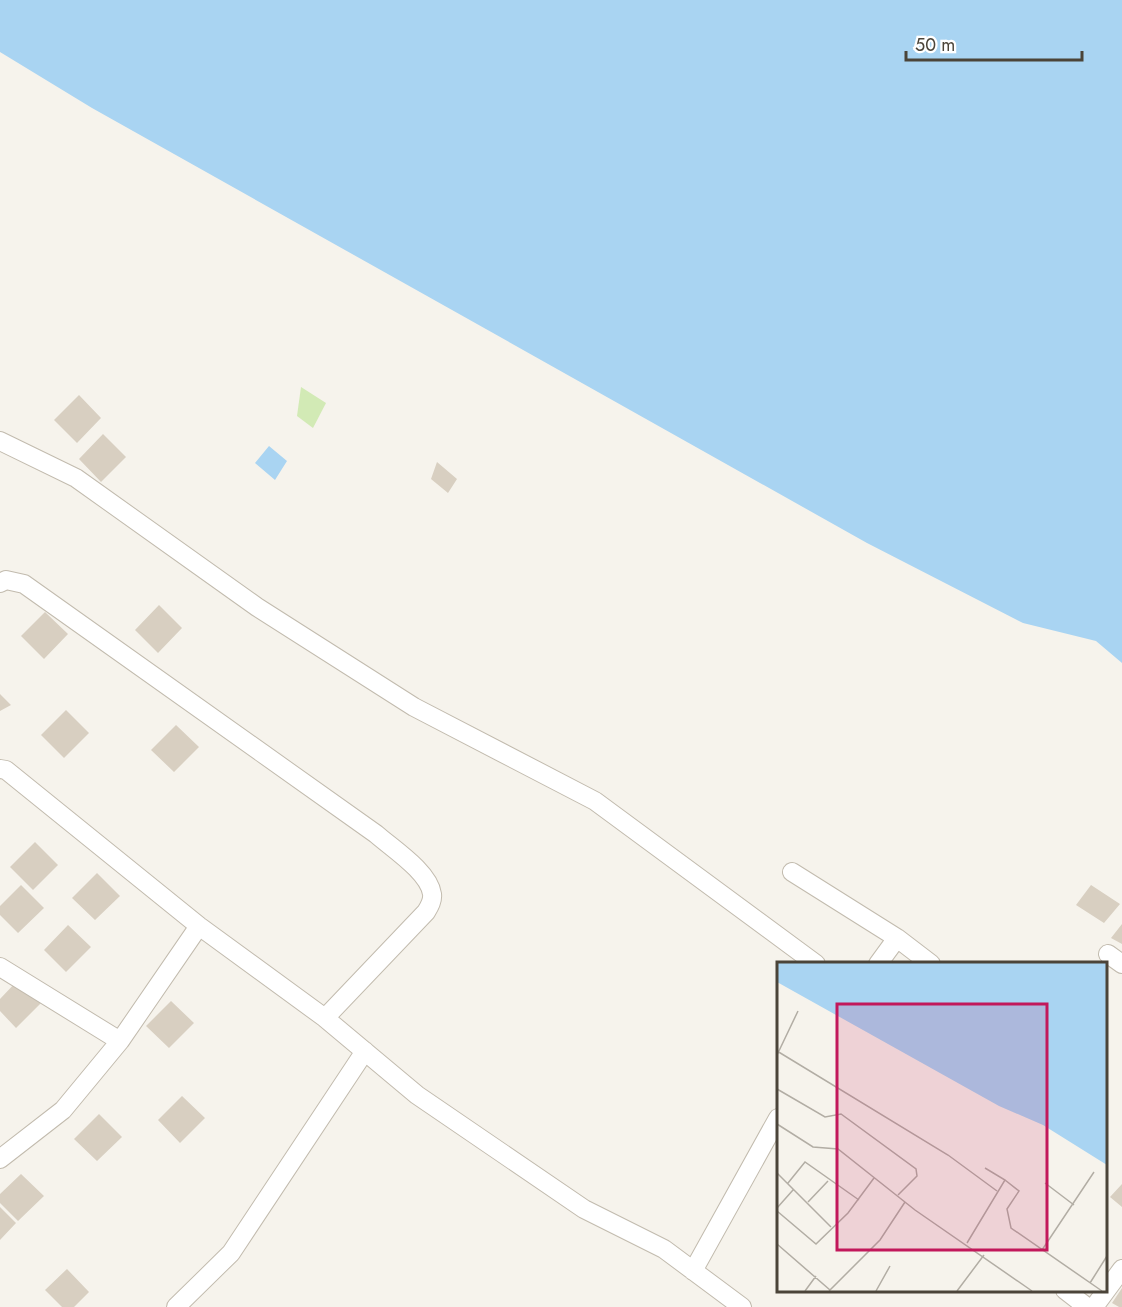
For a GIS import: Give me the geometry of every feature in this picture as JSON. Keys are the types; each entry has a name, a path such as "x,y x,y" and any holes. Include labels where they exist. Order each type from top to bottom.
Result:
{"street":[{"path":"0,441 76,478 256,607 414,707 595,801 815,962"},
{"path":"0,583 6,580 24,584 376,834 424,875 432,893 432,901 426,912 325,1018"},
{"path":"0,769 6,770 199,926 325,1018 417,1095 584,1209 664,1249 742,1307"},
{"path":"792,872 897,938 930,962"},
{"path":"0,1159 63,1110 120,1041 199,926"},
{"path":"879,962 897,938"},
{"path":"0,967 120,1041"},
{"path":"176,1307 231,1253 365,1052"},
{"path":"693,1271 777,1120"},
{"path":"1107,1289 1122,1269"},
{"path":"1068,1292 1087,1307"},
{"path":"1094,1307 1105,1292"}],"green space":[{"path":"301,387 326,403 313,428 297,416"}],"water":[{"path":"0,0 1122,0 1122,663 1096,641 1023,623 867,543 92,108 0,52"},
{"path":"269,446 287,461 275,480 255,463"}],"building":[{"path":"79,395 101,418 77,443 54,420"},
{"path":"103,434 126,457 101,482 79,459"},
{"path":"437,462 457,479 448,493 431,479"},
{"path":"159,605 182,628 158,653 135,630"},
{"path":"45,612 68,634 44,659 21,636"},
{"path":"0,694 11,705 0,711"},
{"path":"66,710 89,733 64,758 41,735"},
{"path":"176,725 199,747 174,772 151,750"},
{"path":"35,842 58,865 33,890 10,867"},
{"path":"97,873 120,896 95,920 72,898"},
{"path":"21,885 44,908 18,933 0,915 0,906"},
{"path":"1091,885 1120,904 1104,923 1076,905"},
{"path":"1122,924 1122,944 1111,938"},
{"path":"68,925 91,947 66,972 44,950"},
{"path":"18,980 41,1003 16,1028 0,1011 0,999"},
{"path":"171,1001 194,1023 169,1048 146,1026"},
{"path":"182,1096 205,1118 180,1143 158,1120"},
{"path":"99,1114 122,1137 97,1161 74,1139"},
{"path":"21,1174 44,1196 18,1221 0,1203 0,1194"},
{"path":"1122,1184 1122,1207 1110,1197"},
{"path":"0,1207 16,1223 0,1240"},
{"path":"67,1269 89,1292 74,1307 62,1307 45,1290"},
{"path":"1122,1288 1122,1307 1119,1307 1112,1303"}]}
